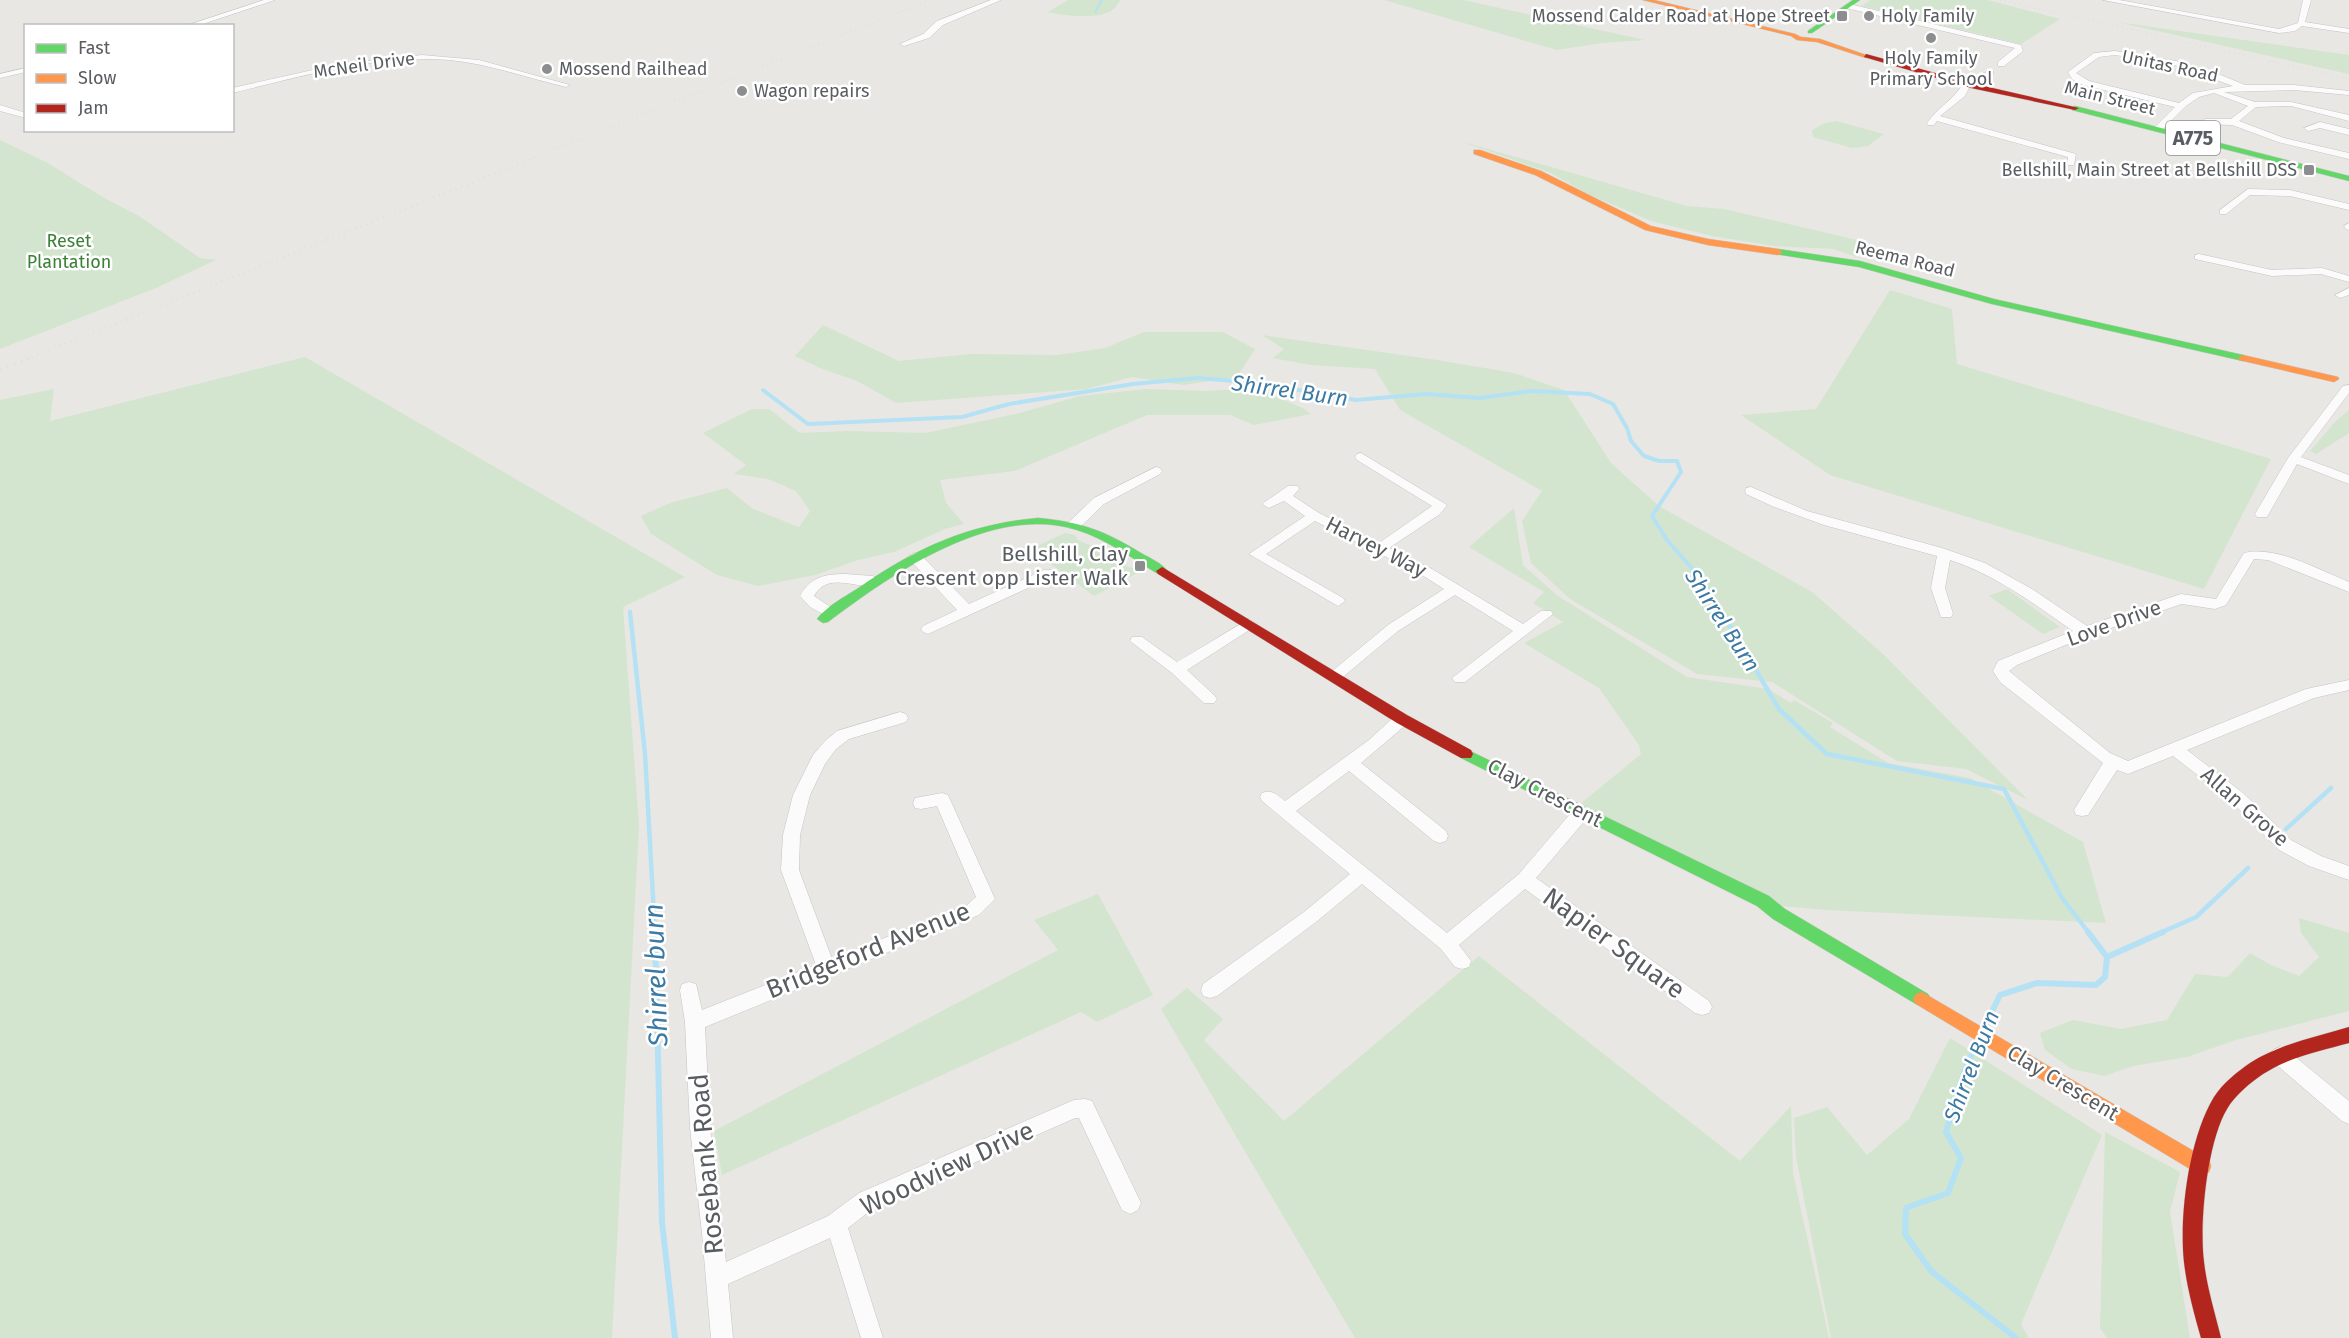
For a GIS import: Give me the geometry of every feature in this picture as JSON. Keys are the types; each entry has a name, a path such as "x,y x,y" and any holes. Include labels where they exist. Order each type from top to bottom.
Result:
{"street":[{"path":"194,24 271,0"},
{"path":"904,44 926,36 940,23 997,0"},
{"name":"Main Street","path":"1646,0 1793,35 1802,40 1814,36 1841,49 1979,82 2349,179"},
{"path":"2107,0 2279,31 2292,29 2301,24 2349,32"},
{"path":"2301,24 2307,0"},
{"path":"1814,36 1853,3 2018,47 2019,51 2001,64"},
{"name":"Unitas Road","path":"2181,106 2086,83 2075,77 2072,72 2096,55 2129,54 2216,75 2244,88"},
{"name":"McNeil Drive","path":"234,91 327,68 418,57 467,61 566,85"},
{"path":"0,76 24,70"},
{"path":"1979,82 1952,104 1940,110 1933,122 2052,149 2073,156 2071,163"},
{"path":"2158,129 2194,95 2226,88 2309,89 2349,93"},
{"path":"2214,91 2254,105 2291,104 2349,118"},
{"path":"2233,122 2254,105"},
{"path":"0,108 15,115 24,116"},
{"path":"2205,122 2233,122 2281,140 2349,156"},
{"path":"2308,128 2320,125 2349,132"},
{"name":"Reema Road","path":"1477,152 1538,173 1648,228 1708,242 1860,264 1992,301 2334,379 2337,375 2348,384"},
{"path":"2223,212 2248,192 2290,193 2349,207"},
{"path":"2199,257 2272,273 2322,271 2349,279"},
{"path":"2262,514 2294,458 2348,384"},
{"path":"1361,457 1440,505 1435,511 1380,548"},
{"path":"2294,458 2349,480"},
{"path":"1074,525 1099,501 1156,471"},
{"path":"1751,491 1773,503 1827,522 1944,554 2004,577 2085,632"},
{"path":"1269,504 1289,493 1314,516"},
{"name":"Harvey Way","path":"1338,601 1256,554 1314,516 1427,572 1524,632"},
{"name":"Clay Crescent","path":"873,581 838,578 824,580 811,587 807,596 826,616 873,581 950,540 986,529 1030,521 1074,525 1124,548 1402,719 1763,902 1779,914 2202,1166"},
{"path":"1944,554 1938,588 1946,614"},
{"name":"Love Drive","path":"2115,762 2104,757 2005,678 2001,671 2003,665 2085,632 2181,599 2215,604 2222,602 2249,556 2258,554 2271,556 2349,587"},
{"path":"915,557 967,610"},
{"path":"928,629 1049,573"},
{"name":"Harvey Way","path":"1333,677 1393,628 1454,589"},
{"path":"1460,678 1546,614"},
{"path":"1178,669 1250,624"},
{"path":"1137,641 1178,669 1209,699"},
{"path":"2082,810 2108,768 2115,762 2128,768 2311,693 2349,685"},
{"path":"826,967 790,870 789,857 795,820 816,762 831,743 846,733 875,727 900,718"},
{"path":"1284,811 1384,738 1402,719"},
{"name":"Allan Grove","path":"2176,750 2237,797 2285,845 2315,861 2349,873"},
{"path":"1349,762 1440,836"},
{"path":"1268,797 1447,944 1462,961"},
{"name":"Bridgeford Avenue","path":"694,1022 826,967 973,910 986,899 942,799 921,803"},
{"name":"Napier Square","path":"1447,944 1525,879 1582,812"},
{"path":"1210,990 1310,917 1361,875"},
{"name":"Napier Square","path":"1525,879 1702,1007"},
{"name":"Rosebank Road","path":"689,990 694,1022 700,1128 722,1338"},
{"path":"2211,1338 2192,1245 2202,1166 2211,1127 2219,1105 2231,1090 2258,1068 2280,1056 2349,1035"},
{"path":"2280,1056 2349,1114"},
{"name":"Woodview Drive","path":"716,1278 836,1224 867,1200 1074,1109 1085,1108 1130,1203"},
{"path":"836,1224 872,1338"}],"green space":[{"path":"1068,0 1121,0 1105,14 1071,16 1048,12"},
{"path":"1384,0 1463,0 1645,40 1602,43 1557,50"},
{"path":"1870,0 1988,0 2060,19 2021,44 1862,6"},
{"path":"2117,22 2349,55 2349,74"},
{"path":"1836,121 1884,134 1868,146 1852,148 1813,137 1812,130 1825,123"},
{"name":"Reset Plantation","path":"0,140 46,162 106,199 139,216 200,258 216,260 156,288 0,349"},
{"path":"1460,141 1687,206 1724,209 1861,241 1856,257 1834,249 1774,246 1712,236 1651,221 1588,194 1551,173"},
{"path":"1890,290 1952,309 1957,364 2271,459 2204,589 1830,475 1741,415 1816,409"},
{"path":"823,325 899,361 971,354 1057,355 1105,348 1144,332 1223,332 1255,349 1237,377 1183,385 1132,377 1086,389 896,403 857,381 795,356"},
{"path":"1262,335 1514,373 1564,390 1611,463 1659,506 1812,592 1883,654 2028,800 1966,769 1897,761 1772,682 1697,674 1570,599 1531,563 1522,521 1542,491 1400,410 1375,369 1311,365 1273,358 1284,349"},
{"path":"305,357 685,577 623,607 639,826 612,1338 0,1338 0,400 54,389 50,421"},
{"path":"1254,388 1303,408 1311,414 1254,425 1230,415 1147,415 1015,471 940,480 946,503 964,524 945,529 894,552 858,560 815,575 758,586 717,575 651,534 641,516 670,503 727,488 753,509 799,527 810,511 796,491 768,479 734,474 746,465 703,433 752,409 769,409 800,433 848,431 925,433 1016,414 1080,396 1146,389 1208,391"},
{"path":"2349,410 2349,433 2316,454 2310,451 2335,422"},
{"path":"1514,508 1523,565 1558,596 1687,677 1768,689 1791,703 1794,700 1833,723 1830,727 1888,763 1970,778 2083,842 2106,923 1826,910 1758,904 1573,810 1641,754 1639,745 1599,688 1524,643 1563,622 1533,603 1544,592 1469,547"},
{"path":"1065,533 1075,535 1078,540 1103,551 1128,567 1143,570 1094,596 1031,549"},
{"path":"2007,589 2060,627 2043,634 1989,596"},
{"path":"1098,894 1153,995 1097,1022 1081,1012 722,1175 714,1131 1058,950 1034,920"},
{"path":"2299,918 2349,933 2349,1011 2236,1040 2187,1057 2133,1066 2105,1076 2072,1069 2045,1050 2040,1033 2073,1020 2121,1029 2167,1020 2195,974 2228,977 2250,953 2271,965 2299,976 2319,957 2301,933"},
{"path":"1479,956 1740,1161 1791,1106 1793,1173 1829,1338 1355,1338 1161,1009 1187,988 1223,1019 1204,1040 1284,1121"},
{"path":"1950,1038 2102,1135 2021,1324 2029,1338 1831,1338 1796,1157 1794,1118 1827,1107 1867,1155 1909,1119"},
{"path":"2105,1132 2180,1172 2170,1212 2190,1338 2107,1338 2100,1328"}],"waterway":[{"name":"Shirrel Burn","path":"1095,12 1102,0"},
{"name":"Shirrel Burn","path":"763,390 808,424 962,417 1009,404 1133,384 1198,378 1258,383 1356,400 1426,394 1479,398 1532,391 1590,394 1613,404 1627,428 1631,441 1644,456 1659,461 1677,461 1681,472 1652,516 1667,540 1704,582 1722,613"},
{"name":"Shirrel Burn","path":"1721,611 1779,709 1827,754 2004,789 2062,898 2089,933"},
{"name":"Shirrel burn","path":"630,612 645,754 655,933"},
{"path":"2286,829 2331,788"},
{"path":"2160,933 2196,917 2248,868"},
{"name":"Shirrel burn","path":"655,932 662,1222 675,1338"},
{"name":"Shirrel Burn","path":"2088,932 2107,957"},
{"path":"2107,957 2163,932"},
{"name":"Shirrel Burn","path":"1985,1026 2000,995 2037,983 2096,985 2105,977 2107,957"},
{"name":"Shirrel Burn","path":"1978,1042 1965,1069 1946,1132 1961,1158 1948,1193 1906,1208 1905,1234 1931,1271 2016,1338"}],"railway":[{"path":"530,159 930,0"},
{"path":"2000,0 2349,79"},
{"path":"26,359 534,158"},
{"path":"0,370 30,358"}],"traffic: fast":[{"path":"1810,32 1857,0"},
{"path":"2075,108 2349,179"},
{"path":"1778,252 1860,264 1992,301 2243,358"},
{"path":"823,619 908,561 939,545 1004,524 1038,521 1072,525 1094,532 1162,571"},
{"path":"1466,754 1763,901 1779,914 1922,999"}],"traffic: slow":[{"path":"1646,0 1793,35 1799,39 1818,40 1866,56"},
{"path":"1477,152 1538,173 1648,228 1708,242 1778,252"},
{"path":"2243,358 2334,379"},
{"path":"1922,999 2202,1166"}],"traffic: jam":[{"path":"1866,56 1974,86 2075,108"},
{"path":"1162,571 1402,719 1466,754"},
{"path":"2211,1338 2196,1275 2193,1237 2202,1156 2219,1105 2237,1084 2269,1061 2303,1048 2349,1035"}],"place":[{"name":"Mossend Calder Road at Hope Street","path":"1842,16"},
{"name":"Holy Family","path":"1869,16"},
{"name":"Holy Family Primary School","path":"1931,38"},
{"name":"Mossend Railhead","path":"547,69"},
{"name":"Wagon repairs","path":"742,91"},
{"name":"Bellshill, Main Street at Bellshill DSS","path":"2309,170"},
{"name":"Bellshill, Clay Crescent opp Lister Walk","path":"1140,566"}]}
